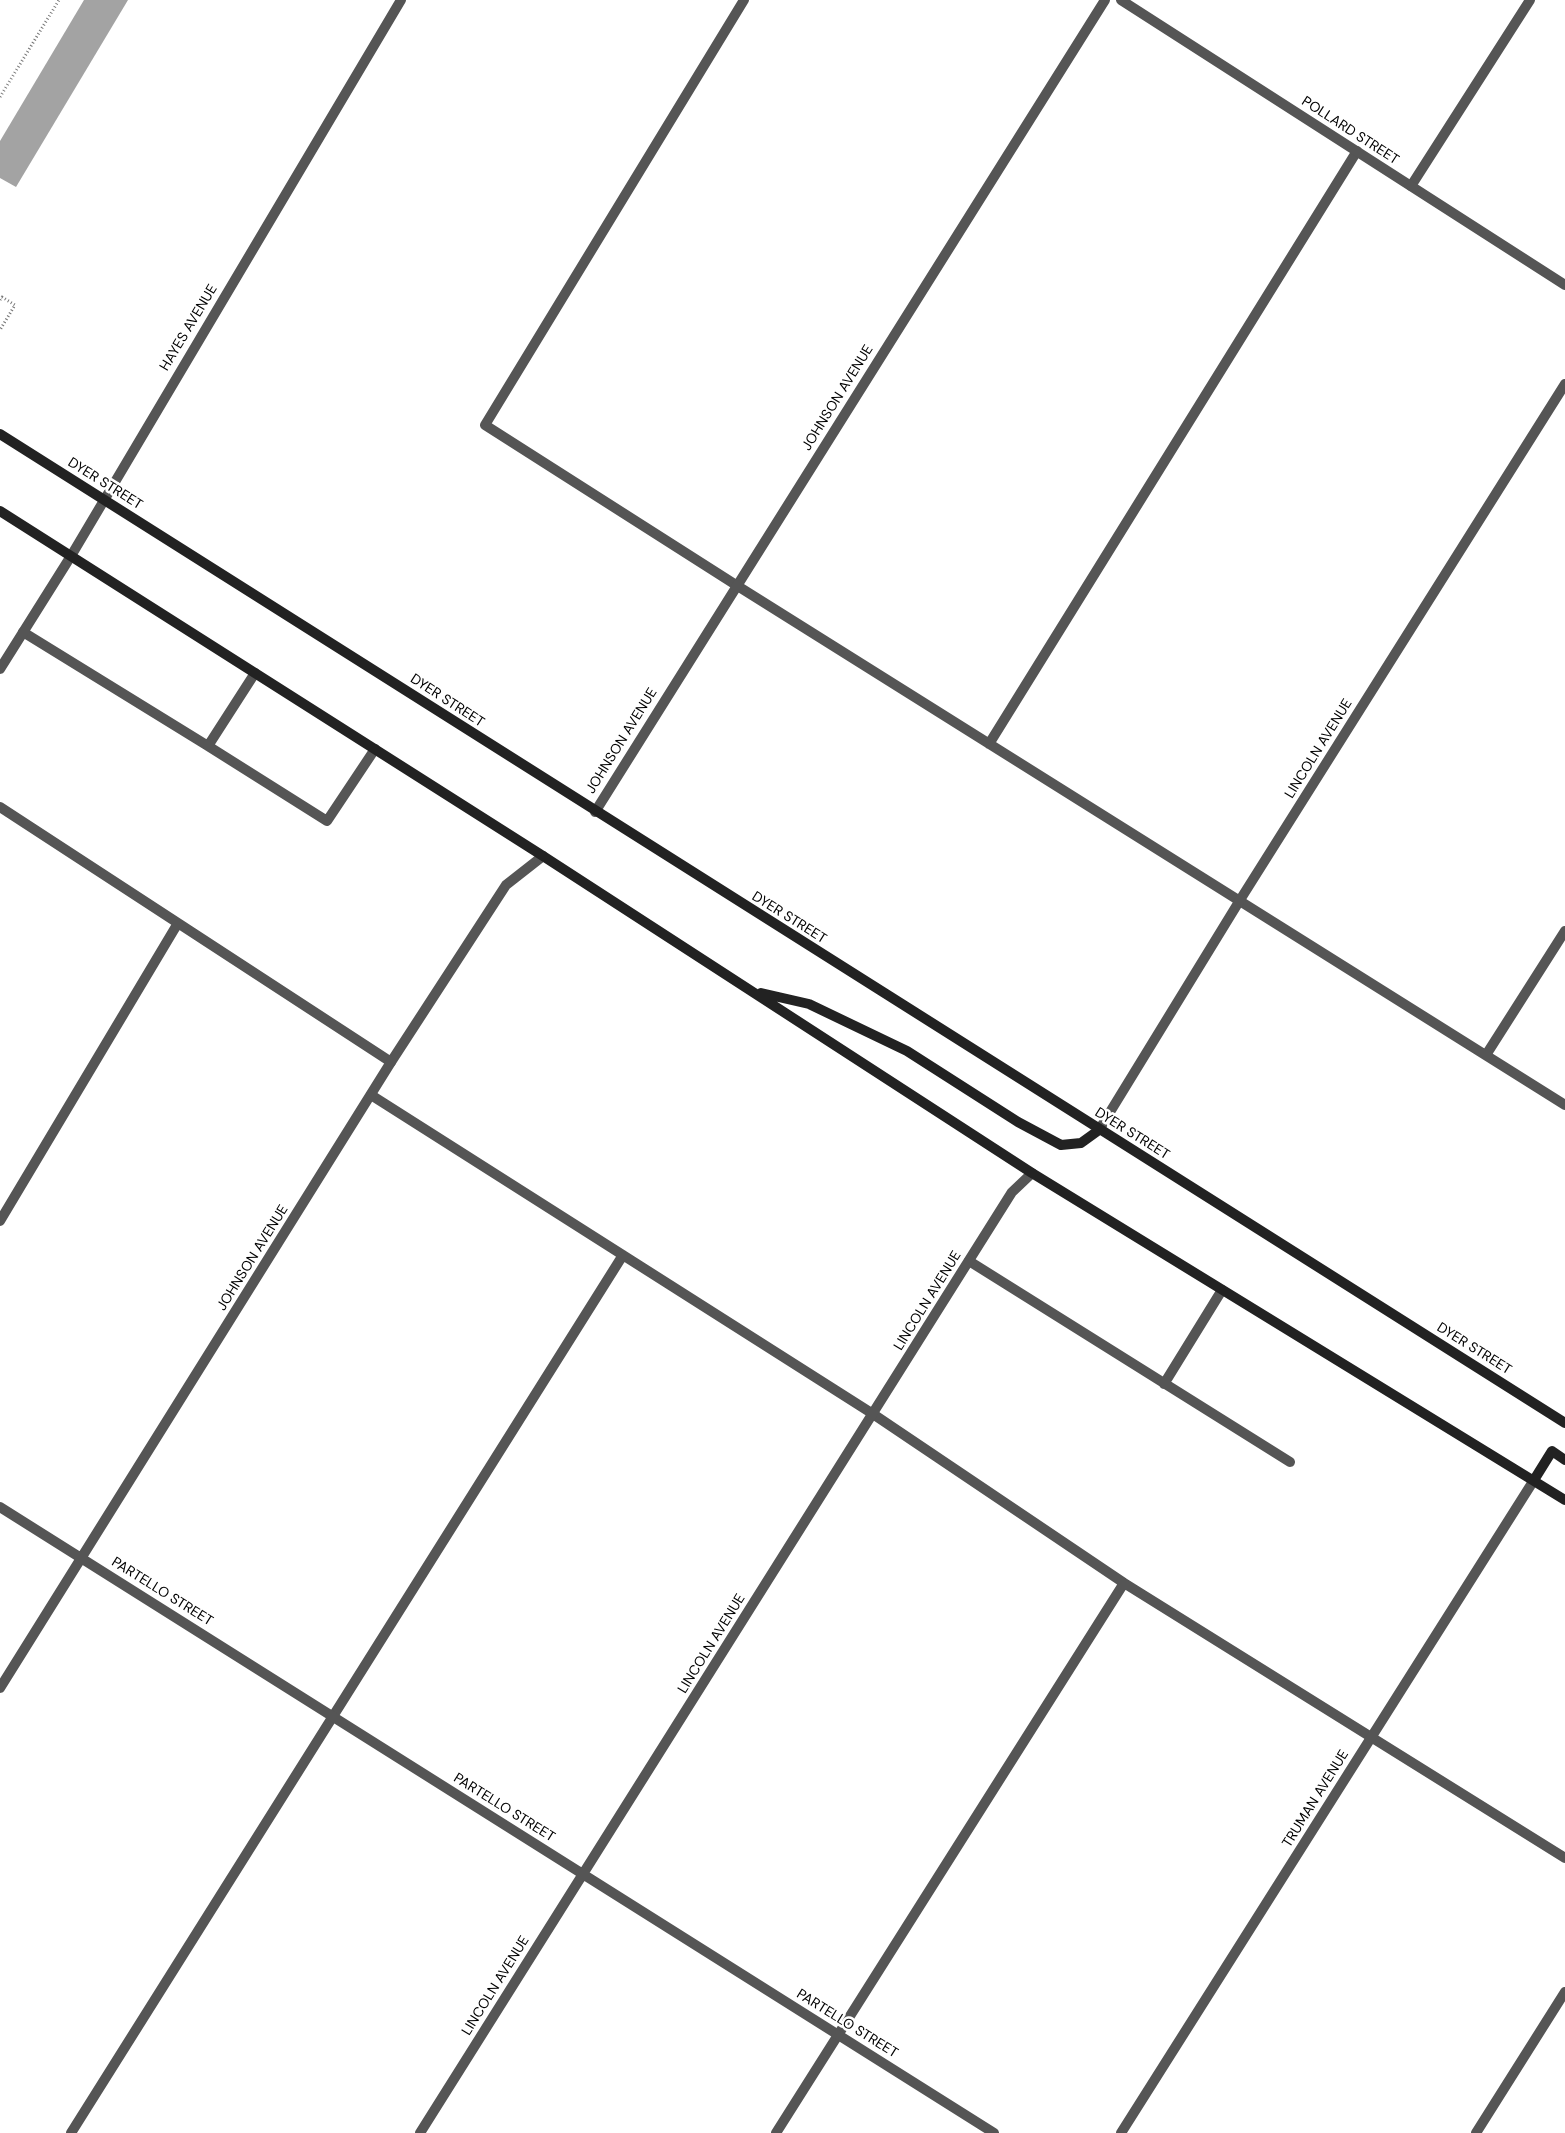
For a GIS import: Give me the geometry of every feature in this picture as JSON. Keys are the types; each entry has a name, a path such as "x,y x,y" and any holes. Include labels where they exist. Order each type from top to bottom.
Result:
{"main road":[{"name":"DYER STREET","path":"0,434 595,812 1565,1423"},
{"path":"0,511 543,856 1032,1173 1565,1500"},
{"path":"753,991 809,1004 907,1051 1018,1122 1061,1145 1081,1143 1099,1130"},
{"path":"1534,1480 1552,1452 1565,1460"}],"street":[{"name":"HAYES AVENUE","path":"0,669 71,556 103,498 401,0"},
{"path":"744,0 485,425 736,585 1565,1105"},
{"name":"JOHNSON AVENUE","path":"595,812 1105,0"},
{"name":"POLLARD STREET","path":"1121,0 1565,285"},
{"path":"1411,186 1530,0"},
{"path":"989,744 1357,151"},
{"name":"LINCOLN AVENUE","path":"1099,1130 1240,900 1565,384"},
{"path":"23,632 327,821 375,749"},
{"path":"208,746 256,673"},
{"path":"0,807 391,1062"},
{"name":"JOHNSON AVENUE","path":"0,1688 391,1062 506,885 543,856"},
{"path":"0,1220 178,923"},
{"path":"1486,1055 1565,931"},
{"path":"371,1096 873,1414 1124,1583 1565,1858"},
{"name":"LINCOLN AVENUE","path":"420,2133 1012,1192 1032,1173"},
{"path":"70,2133 623,1255"},
{"path":"969,1261 1290,1462"},
{"path":"1164,1384 1222,1290"},
{"name":"TRUMAN AVENUE","path":"1121,2133 1534,1480"},
{"name":"PARTELLO STREET","path":"0,1507 994,2133"},
{"path":"776,2133 1124,1583"},
{"path":"1476,2133 1565,1992"}],"path":[{"path":"0,97 59,0"},
{"path":"0,300 2,297 15,305 0,330"}],"shaded area":[{"path":"84,0 128,0 16,187 0,178 0,141"}]}
